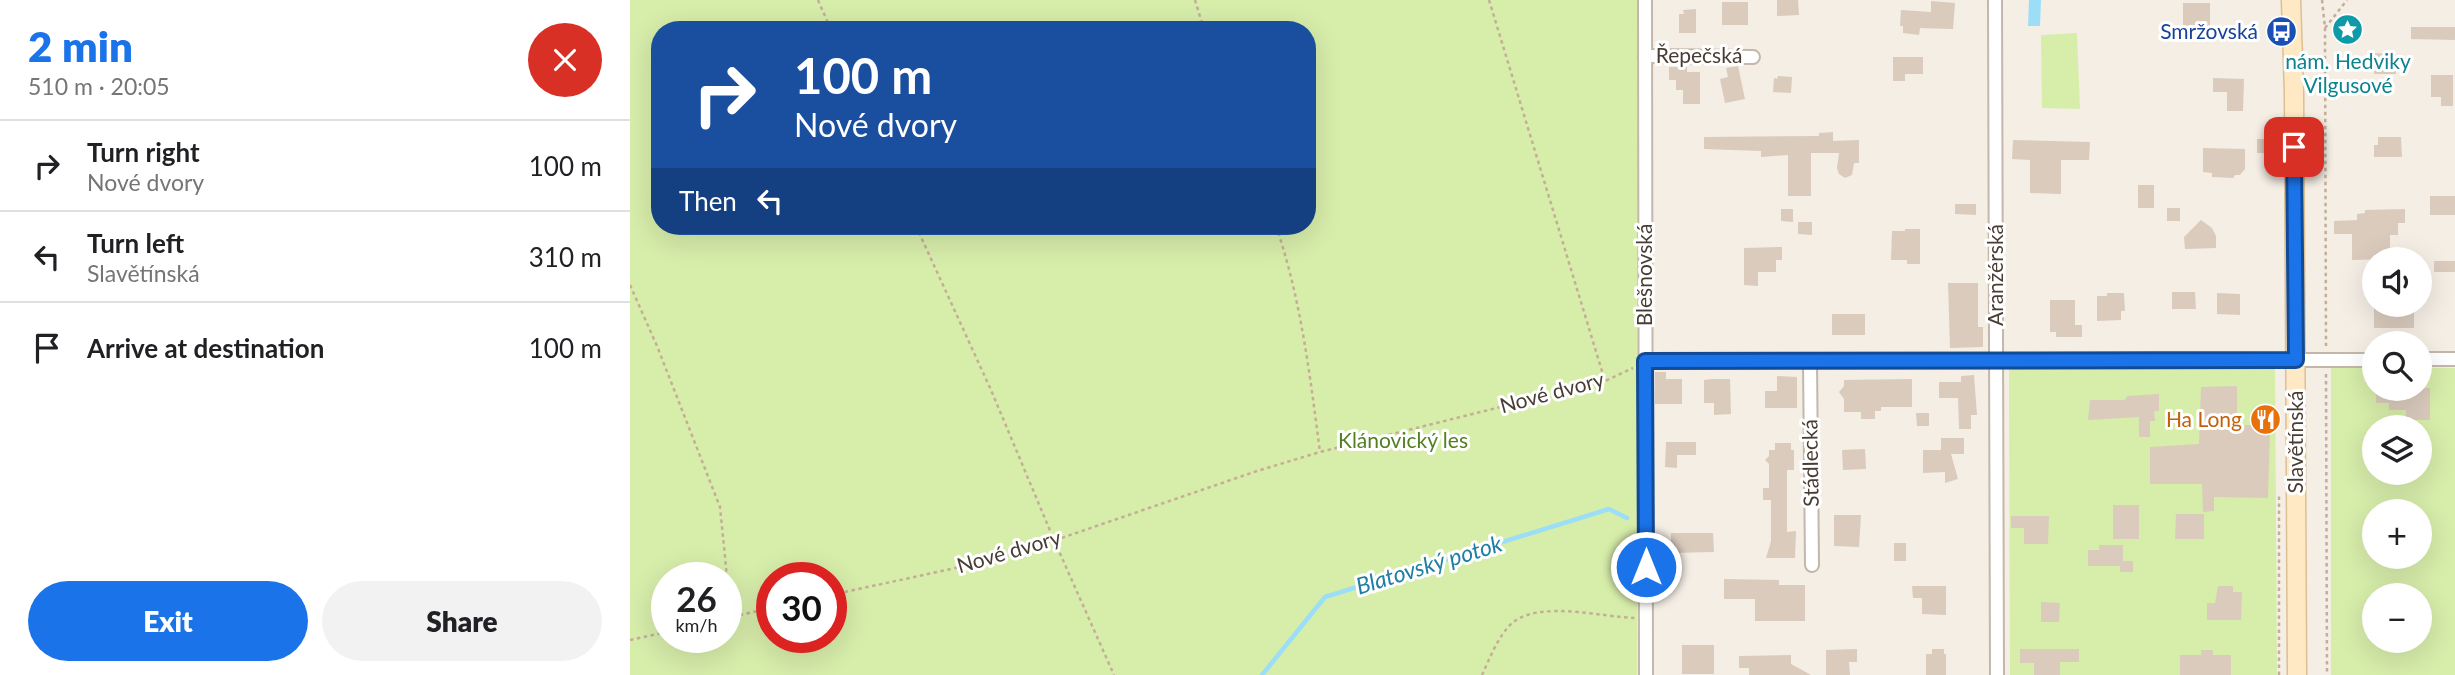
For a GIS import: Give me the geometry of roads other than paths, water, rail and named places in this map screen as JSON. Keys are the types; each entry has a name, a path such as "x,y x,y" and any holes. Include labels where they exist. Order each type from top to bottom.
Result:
{"street":[{"name":"Blešnovská","path":"1644,0 1646,675"},
{"name":"Aranžérská","path":"1994,0 1997,675"},
{"name":"Slavětínská","path":"2291,0 2297,675"},
{"name":"Řepečská","path":"1645,56 1753,57"},
{"path":"2432,359 2455,359"},
{"name":"Stádlecká","path":"1810,360 1812,565"},
{"path":"1645,361 2362,360"}],"water":[{"path":"2029,0 2041,0 2040,26 2028,26"}],"waterway":[{"name":"Blatovský potok","path":"1262,675 1325,597 1609,509 1627,518"}],"place":[{"name":"nám. Hedviky Vilgusové","path":"2348,30"},
{"name":"Smržovská","path":"2281,32"},
{"name":"Ha Long","path":"2265,420"}],"park label":[{"name":"Klánovický les","path":"1403,441"}]}
